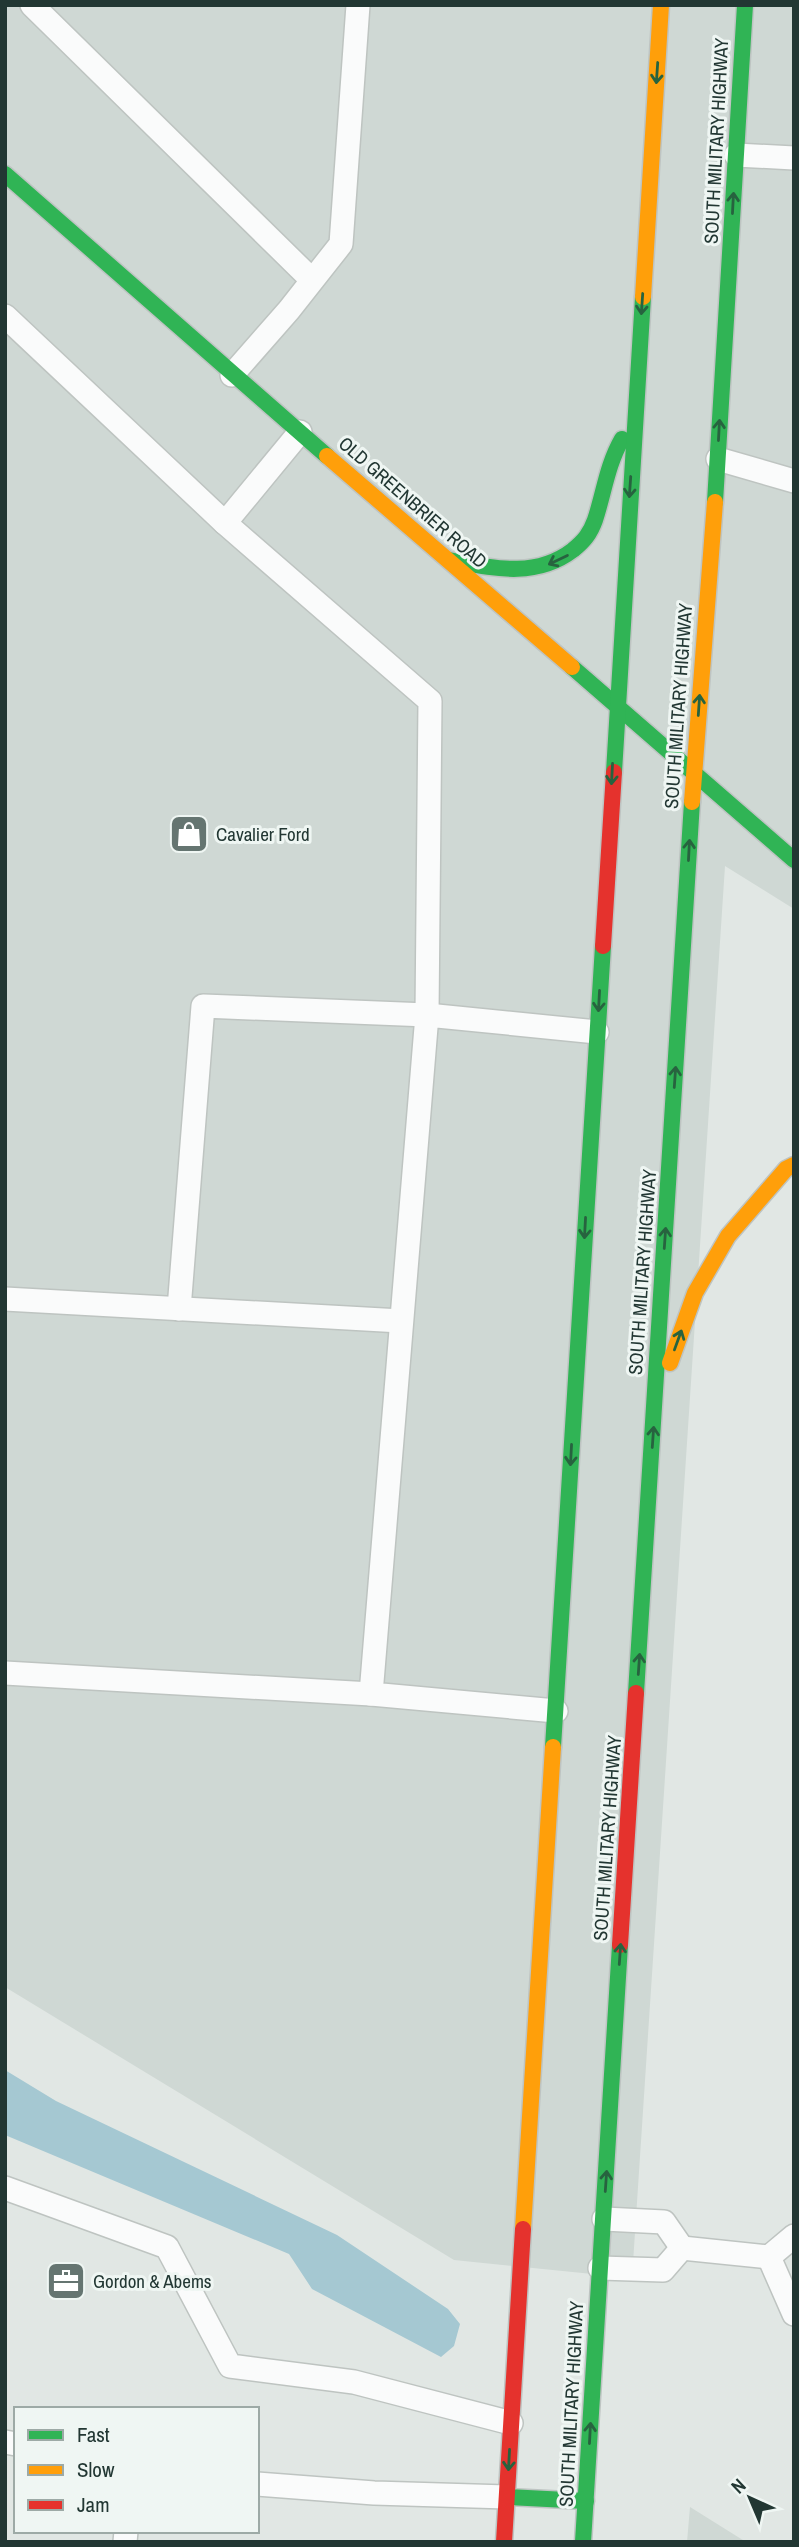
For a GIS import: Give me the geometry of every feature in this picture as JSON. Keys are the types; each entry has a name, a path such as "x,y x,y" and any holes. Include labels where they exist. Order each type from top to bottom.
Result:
{"main road":[{"path":"504,2542 661,5"},
{"name":"SOUTH MILITARY HIGHWAY","path":"583,2542 745,5"},
{"name":"OLD GREENBRIER ROAD","path":"5,174 232,375 794,860"},
{"path":"449,560 516,572 540,568 567,556 591,533 612,454 635,419"},
{"path":"655,1404 695,1293 728,1236 786,1169 794,1165"},
{"path":"507,2497 586,2501"}],"lane":[{"path":"32,5 312,280"},
{"path":"232,375 341,244 358,5"},
{"path":"736,155 794,158"},
{"path":"5,316 225,523 430,701 427,1015 371,1694"},
{"path":"225,523 300,432"},
{"path":"718,459 794,481"},
{"path":"179,1309 203,1006 427,1015 597,1032"},
{"path":"5,1299 401,1321"},
{"path":"5,1673 371,1694 556,1711"},
{"path":"5,2188 167,2247 230,2366 354,2382 511,2423"},
{"path":"604,2219 664,2222 681,2248"},
{"path":"681,2248 769,2257 794,2236"},
{"path":"600,2268 663,2270 681,2248"},
{"path":"769,2257 794,2314"},
{"path":"259,2484 374,2493 507,2497"}],"shaded area":[{"path":"5,5 794,5 794,909 725,866 632,2278 454,2260 5,1987"},
{"path":"690,2507 746,2542 687,2542"}],"water":[{"path":"5,2070 56,2101 337,2235 448,2309 460,2324 454,2346 441,2357 312,2289 289,2254 5,2135"}],"traffic: fast":[{"path":"715,502 745,5"},
{"path":"5,174 327,456"},
{"path":"614,772 643,297"},
{"path":"449,560 497,568 528,568 544,565 573,550 593,525 609,469 622,439"},
{"path":"572,667 794,860"},
{"path":"636,1693 692,802"},
{"path":"553,1747 603,946"},
{"path":"583,2542 620,1945"},
{"path":"507,2497 586,2501"}],"traffic: slow":[{"path":"643,297 661,5"},
{"path":"327,456 572,667"},
{"path":"692,802 715,502"},
{"path":"670,1363 695,1293 728,1236 786,1169 794,1165"},
{"path":"523,2229 553,1747"}],"traffic: jam":[{"path":"603,946 614,772"},
{"path":"620,1945 636,1693"},
{"path":"504,2542 523,2229"}],"place":[{"name":"Cavalier Ford","path":"189,834"},
{"name":"Gordon & Abems","path":"66,2281"}]}
